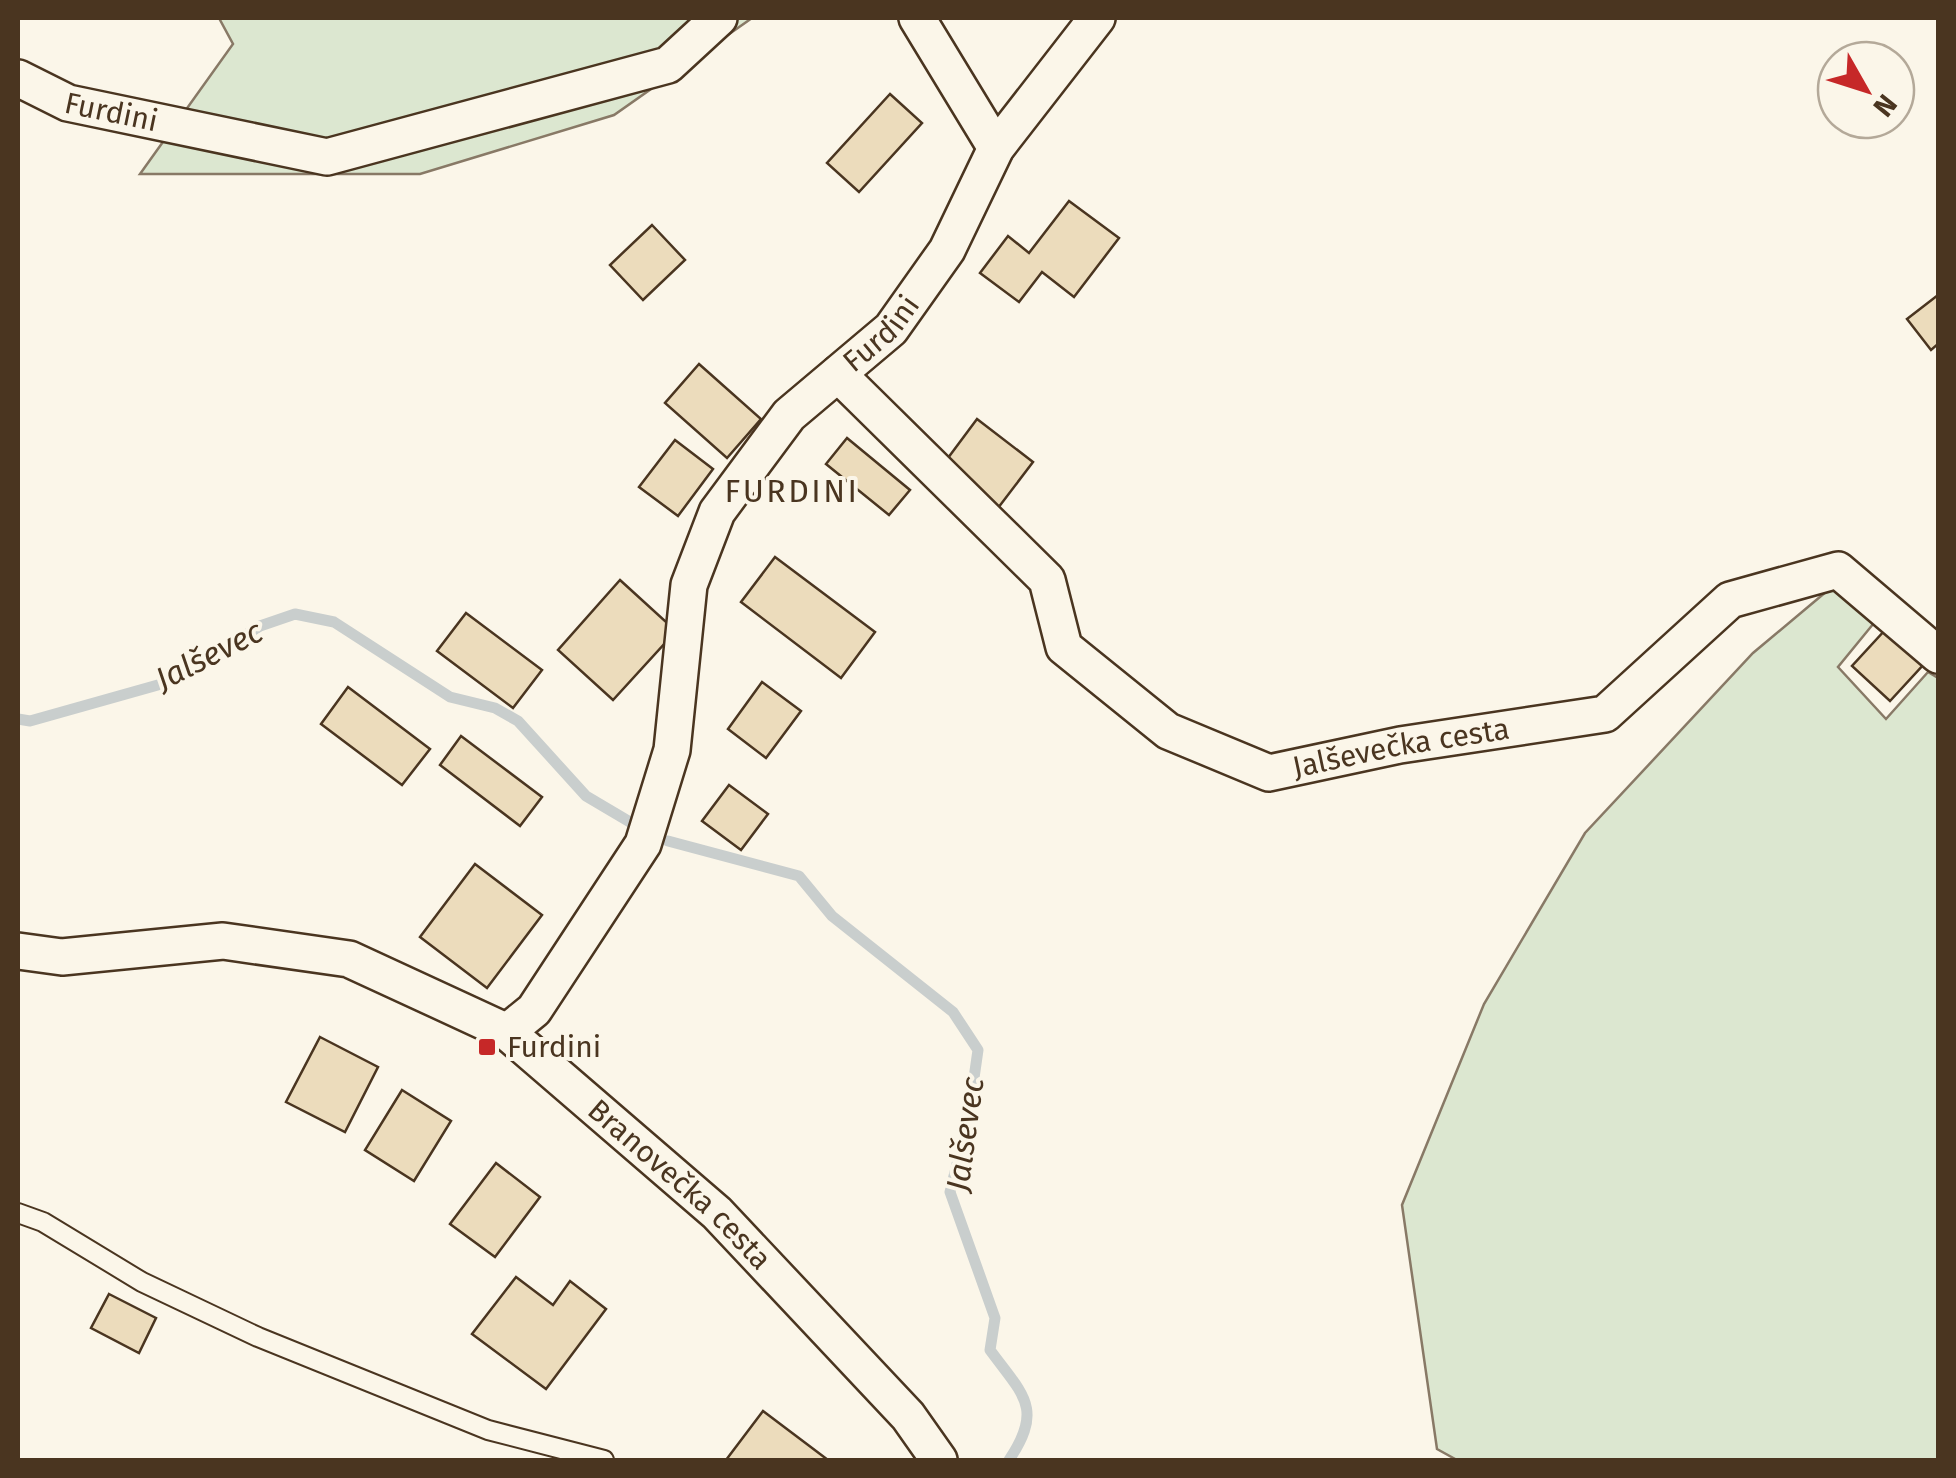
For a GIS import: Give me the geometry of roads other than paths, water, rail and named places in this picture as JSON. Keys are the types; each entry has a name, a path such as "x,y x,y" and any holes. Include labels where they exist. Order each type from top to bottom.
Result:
{"street":[{"name":"Furdini","path":"18,78 68,103 326,157 668,65 718,18"},
{"path":"917,18 996,148"},
{"name":"Furdini","path":"507,1032 534,1010 643,844 672,750 689,586 717,512 790,415 891,328 947,250 996,148 1098,18"},
{"name":"Jalševečka cesta","path":"838,374 1047,580 1064,646 1168,731 1269,772 1400,745 1606,714 1730,600 1838,570 1938,655"},
{"name":"Branovečka cesta","path":"18,951 62,956 223,941 349,959 507,1032 717,1214 908,1416 939,1460"}],"lane":[{"path":"18,1214 43,1222 142,1282 258,1337 488,1430 604,1460"}],"waterway":[{"name":"Jalševec","path":"18,719 30,721 172,681 260,626 295,614 334,622 450,697 495,708 518,721 586,796 635,825"},
{"name":"Jalševec","path":"668,841 799,876 832,916 953,1012 978,1050 968,1120 950,1192 995,1318 990,1350 1025,1402 1025,1427 1009,1460"}],"place":[{"name":"Furdini","path":"487,1047"}],"district":[{"name":"FURDINI","path":"792,491"}]}
